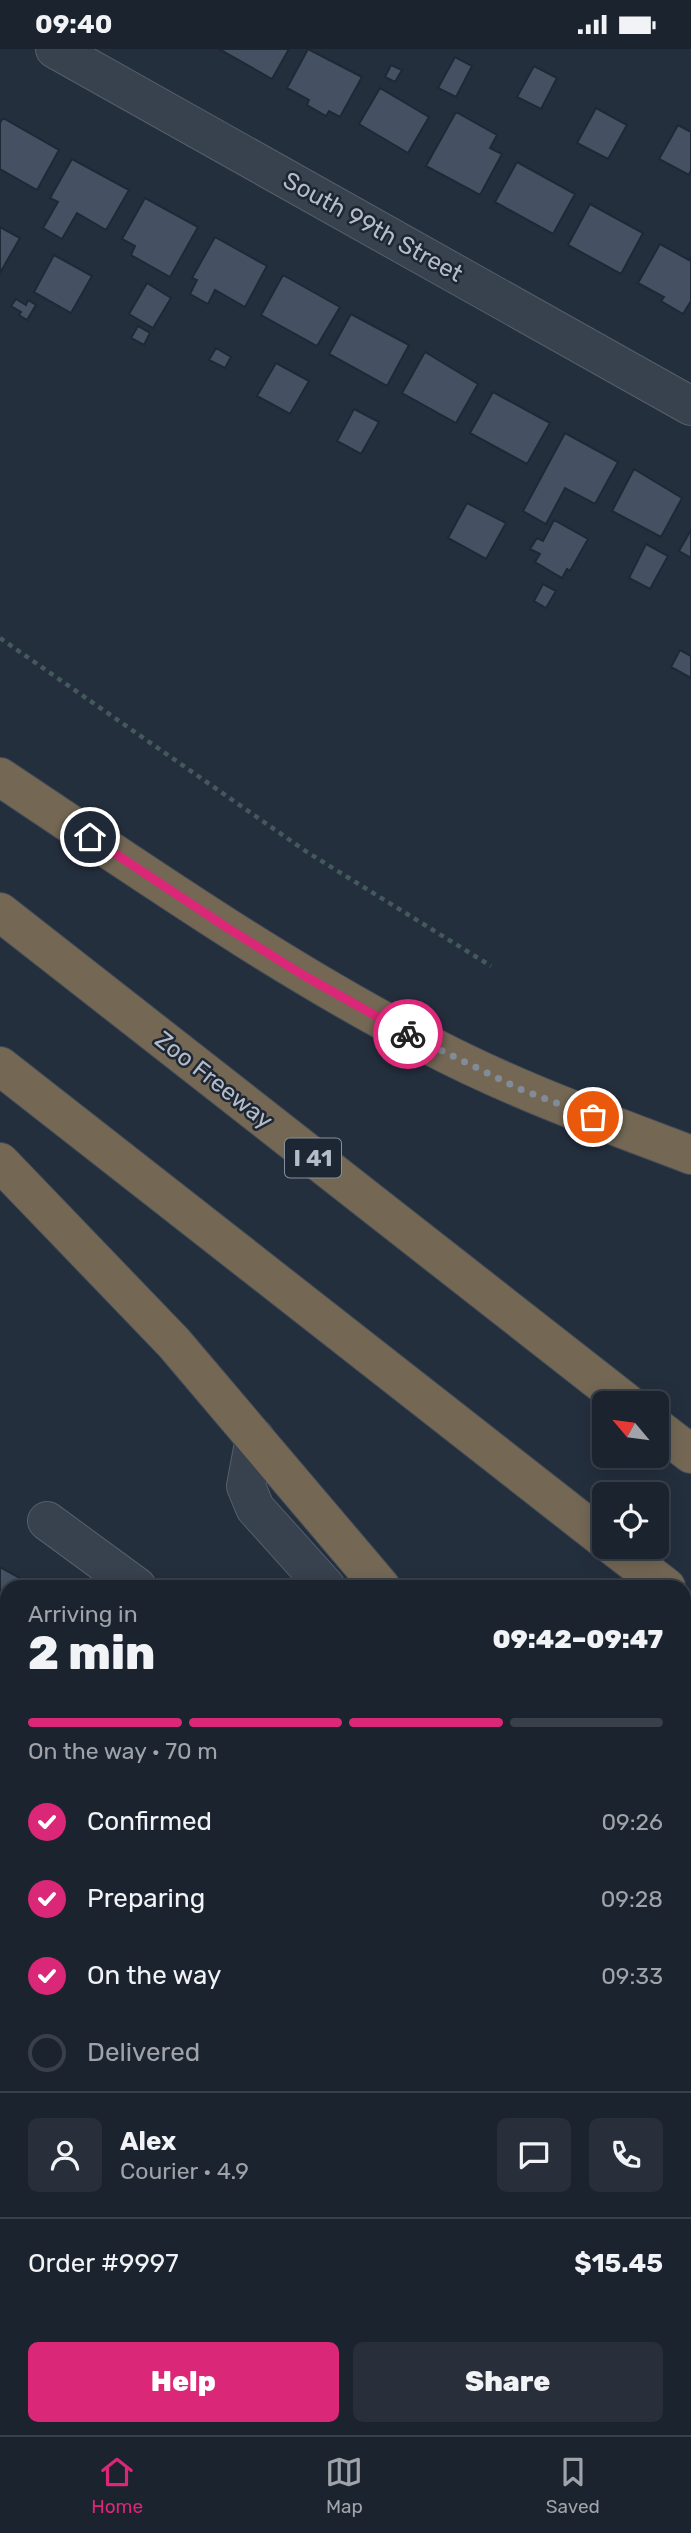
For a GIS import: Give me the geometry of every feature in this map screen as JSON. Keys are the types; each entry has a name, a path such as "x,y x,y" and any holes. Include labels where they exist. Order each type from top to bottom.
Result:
{"highway":[{"path":"0,776 226,927 303,975 427,1044 520,1089 691,1155"},
{"name":"Zoo Freeway","path":"0,912 611,1391"},
{"path":"0,1066 592,1530"},
{"path":"0,1162 174,1343 375,1580"},
{"path":"669,1437 691,1454"},
{"path":"630,1559 657,1580"}],"street":[{"name":"South 99th Street","path":"55,49 691,405"},
{"path":"255,1438 246,1486 255,1508 320,1580"},
{"path":"47,1521 115,1580"}],"path":[{"path":"0,638 307,852 491,966"}],"building":[{"path":"219,49 289,49 272,79"},
{"path":"308,49 362,77 340,117 329,111 326,116 307,105 309,100 287,88"},
{"path":"455,57 472,66 456,97 438,88"},
{"path":"391,65 402,70 395,82 385,77"},
{"path":"534,66 557,78 541,109 517,97"},
{"path":"380,88 429,117 408,153 359,124"},
{"path":"596,108 627,125 608,159 577,143"},
{"path":"456,112 497,135 490,148 502,154 480,195 426,166"},
{"path":"3,118 59,150 37,190 0,169 0,123"},
{"path":"678,125 691,132 689,175 659,159"},
{"path":"72,159 129,190 106,230 77,213 62,239 43,228 58,202 50,198"},
{"path":"517,162 575,194 553,234 495,202"},
{"path":"145,198 198,227 170,277 131,255 135,246 122,239"},
{"path":"590,204 643,233 621,274 568,245"},
{"path":"0,227 20,238 0,273"},
{"path":"215,237 267,266 245,307 215,290 208,304 190,294 197,280 192,278"},
{"path":"660,244 689,260 691,256 691,301 683,314 661,301 664,297 638,283"},
{"path":"54,255 92,276 71,313 34,292"},
{"path":"283,275 340,307 317,346 261,315"},
{"path":"147,283 171,298 153,328 129,314"},
{"path":"16,299 26,305 28,300 36,305 27,320 11,306"},
{"path":"351,314 409,345 387,386 329,354"},
{"path":"138,326 150,333 144,345 131,338"},
{"path":"216,348 231,357 225,368 209,360"},
{"path":"425,352 478,384 456,423 402,393"},
{"path":"276,363 309,381 290,414 257,396"},
{"path":"493,392 550,423 527,464 470,433"},
{"path":"354,409 379,422 361,454 337,441"},
{"path":"565,433 618,462 595,504 565,488 546,524 523,511"},
{"path":"634,469 682,498 661,537 612,511"},
{"path":"467,503 506,523 486,559 448,538"},
{"path":"554,520 588,539 570,571 567,569 562,578 535,562 540,554 530,549 537,538 543,541"},
{"path":"691,530 691,558 679,551"},
{"path":"646,544 668,556 650,589 629,578"},
{"path":"543,584 556,591 546,608 534,601"},
{"path":"680,650 691,656 691,678 671,667"},
{"path":"0,1567 23,1580 0,1580"}],"way so far":[{"path":"408,1034 520,1089 593,1117"}],"route":[{"path":"90,837 303,975 408,1034"}]}
